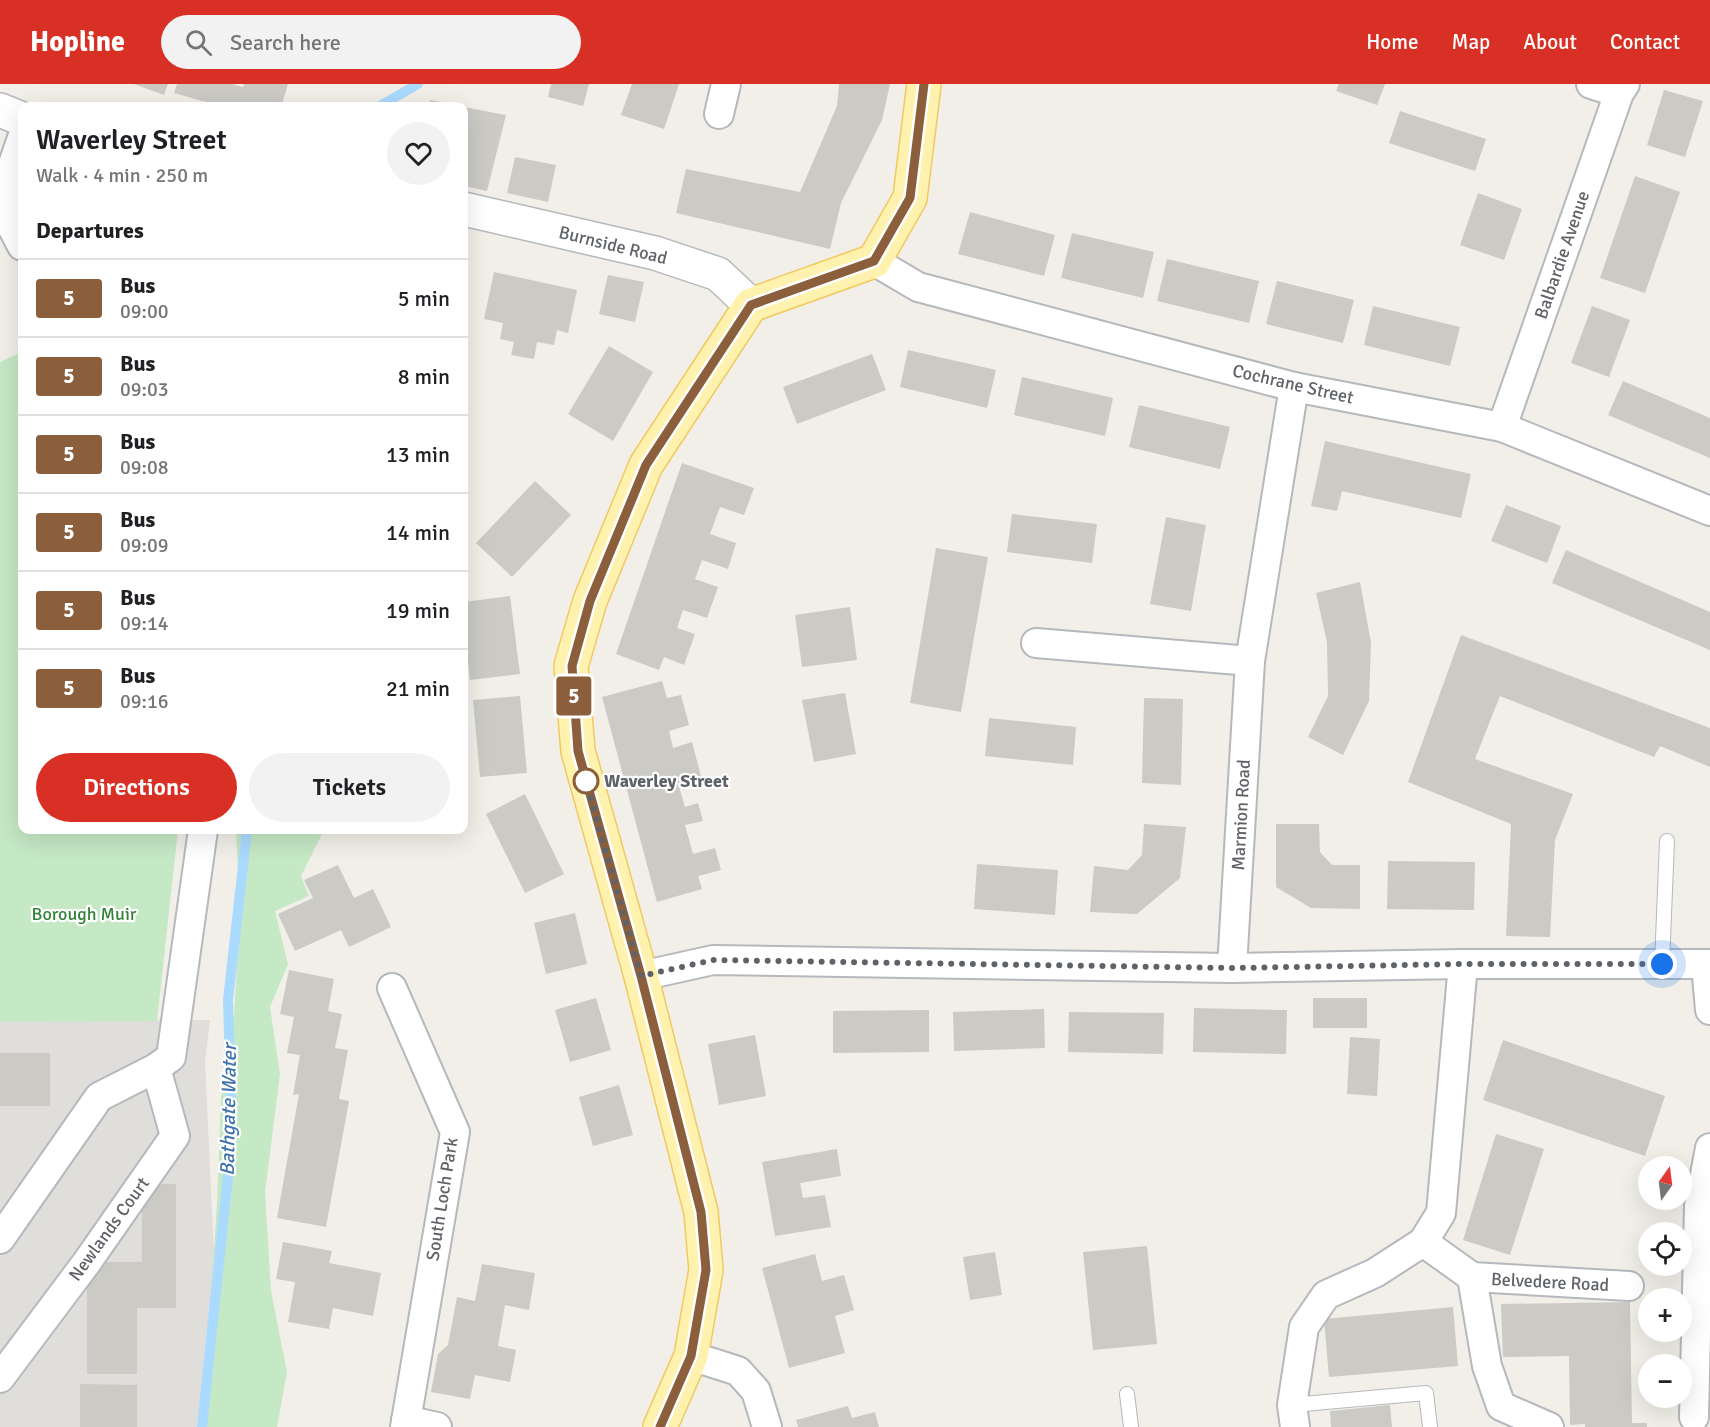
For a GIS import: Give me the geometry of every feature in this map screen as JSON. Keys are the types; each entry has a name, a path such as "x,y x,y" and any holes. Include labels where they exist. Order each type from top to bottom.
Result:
{"main road":[{"path":"660,1427 691,1356 706,1270 701,1212 641,976 578,751 572,666 590,601 646,465 751,305 874,261 910,198 924,84"}],"street":[{"path":"719,114 726,84"},
{"path":"1592,84 1622,88"},
{"name":"Balbardie Avenue","path":"1502,427 1622,88"},
{"path":"0,110 18,117"},
{"path":"18,150 9,176 12,227 18,238"},
{"name":"Burnside Road","path":"468,210 655,253 718,274 751,305"},
{"name":"Cochrane Street","path":"874,261 918,286 1293,387 1502,427 1710,511"},
{"name":"Marmion Road","path":"1232,968 1250,661 1293,387"},
{"path":"1036,643 1250,661"},
{"path":"0,1239 99,1097 156,1068 171,1057 202,834"},
{"path":"641,976 713,960 1232,968 1463,964 1708,964 1710,1010"},
{"path":"1293,1416 1304,1327 1326,1295 1375,1274 1423,1242 1441,1213 1463,964"},
{"name":"South Loch Park","path":"392,988 455,1132 406,1423 437,1427"},
{"name":"Newlands Court","path":"0,1378 94,1252 175,1136 156,1068"},
{"path":"1694,1417 1699,1206 1710,1148"},
{"name":"Belvedere Road","path":"1423,1242 1472,1277 1629,1286"},
{"name":"Belvedere Road","path":"1472,1277 1487,1366 1501,1406 1549,1427"},
{"path":"691,1356 738,1371 756,1392 767,1427"}],"lane":[{"path":"1662,964 1666,841"},
{"path":"1293,1416 1426,1393 1431,1427"},
{"path":"1127,1394 1131,1427"}],"shaded area":[{"path":"210,1020 205,1062 216,1296 202,1427 0,1427 0,1022"}],"green space":[{"name":"Borough Muir","path":"18,354 18,834 178,834 157,1021 0,1022 0,362"},
{"path":"236,834 322,834 301,876 309,896 275,911 288,964 270,1007 280,1074 265,1192 271,1291 287,1372 277,1427 202,1427 217,1204 221,1098 234,1016 240,915"}],"building":[{"path":"134,84 168,84 164,95"},
{"path":"177,84 232,84 243,87 244,84 288,84 283,102 206,102 174,93"},
{"path":"551,84 589,84 583,106 548,97"},
{"path":"632,84 679,84 664,129 621,115"},
{"path":"839,84 890,84 882,120 841,203 830,249 676,213 686,169 800,192 837,106"},
{"path":"1339,84 1385,84 1377,105 1336,91"},
{"path":"1664,90 1703,101 1685,157 1647,145"},
{"path":"468,108 506,115 487,191 468,187"},
{"path":"1400,111 1486,139 1475,171 1389,143"},
{"path":"515,157 556,165 548,202 507,193"},
{"path":"1635,176 1680,192 1645,293 1600,278"},
{"path":"1478,193 1522,209 1504,260 1460,245"},
{"path":"970,212 1055,235 1044,276 958,254"},
{"path":"1072,233 1154,252 1143,298 1061,278"},
{"path":"1167,259 1259,281 1249,323 1157,301"},
{"path":"494,272 577,290 568,333 557,330 554,345 537,342 534,359 511,355 514,342 500,339 503,323 484,319"},
{"path":"608,275 644,282 635,322 599,314"},
{"path":"1277,281 1354,300 1343,343 1266,324"},
{"path":"1373,306 1460,327 1450,366 1364,345"},
{"path":"1592,306 1630,320 1609,377 1571,363"},
{"path":"609,346 653,372 613,441 568,414"},
{"path":"908,350 996,370 987,408 900,387"},
{"path":"872,354 886,390 797,424 783,387"},
{"path":"1022,377 1113,398 1105,436 1014,415"},
{"path":"1623,381 1710,418 1710,458 1608,415"},
{"path":"1139,405 1230,427 1220,469 1129,447"},
{"path":"1325,441 1471,474 1461,518 1342,491 1337,511 1311,506"},
{"path":"682,463 754,488 744,515 720,507 710,534 736,543 728,569 702,560 695,579 718,587 707,618 683,610 677,628 695,634 684,665 664,657 659,670 616,654"},
{"path":"535,481 571,515 512,577 476,543"},
{"path":"1506,505 1561,526 1547,563 1491,541"},
{"path":"1012,514 1097,524 1092,563 1007,552"},
{"path":"1166,517 1206,525 1191,611 1150,604"},
{"path":"936,548 988,557 961,712 910,703"},
{"path":"1566,550 1710,612 1710,650 1552,583"},
{"path":"1360,582 1371,643 1369,701 1343,755 1308,737 1328,696 1327,642 1316,593"},
{"path":"510,596 520,674 470,680 468,601"},
{"path":"850,607 857,660 802,667 795,615"},
{"path":"1461,635 1710,728 1710,767 1660,746 1654,757 1500,696 1475,759 1573,794 1555,840 1550,937 1506,936 1511,824 1408,782"},
{"path":"662,681 667,698 681,695 689,725 669,731 673,748 692,742 701,776 678,783 685,807 698,803 703,821 685,825 693,854 715,848 721,870 698,876 702,889 657,902 602,697"},
{"path":"845,693 856,754 814,762 802,700"},
{"path":"520,696 527,773 480,777 473,700"},
{"path":"1144,698 1183,699 1181,785 1142,783"},
{"path":"989,718 1076,727 1073,765 985,756"},
{"path":"525,794 564,874 525,893 486,814"},
{"path":"1144,824 1186,827 1180,878 1137,914 1090,912 1094,866 1128,870 1142,855"},
{"path":"1276,824 1319,824 1320,852 1332,865 1360,865 1360,909 1311,908 1276,887"},
{"path":"1388,861 1475,862 1474,910 1387,909"},
{"path":"977,864 1058,870 1055,915 974,909"},
{"path":"338,865 354,898 373,889 391,927 349,947 341,930 295,951 278,914 313,898 304,880"},
{"path":"575,913 587,964 546,974 534,923"},
{"path":"289,970 334,979 328,1011 342,1014 335,1048 348,1050 339,1099 349,1101 326,1227 277,1218 299,1094 293,1095 300,1055 287,1053 294,1017 280,1014"},
{"path":"596,998 611,1050 570,1062 555,1010"},
{"path":"1313,998 1367,998 1367,1028 1313,1028"},
{"path":"1194,1008 1287,1010 1286,1054 1193,1052"},
{"path":"1044,1009 1045,1048 954,1051 953,1012"},
{"path":"929,1010 929,1052 833,1053 833,1011"},
{"path":"1069,1012 1164,1013 1163,1054 1068,1052"},
{"path":"755,1035 766,1096 719,1105 708,1044"},
{"path":"1350,1037 1380,1039 1377,1096 1347,1094"},
{"path":"1503,1040 1665,1096 1645,1156 1483,1100"},
{"path":"0,1053 50,1053 50,1106 0,1106"},
{"path":"619,1085 633,1135 593,1146 579,1097"},
{"path":"1496,1134 1544,1149 1510,1255 1463,1240"},
{"path":"837,1149 841,1176 800,1183 803,1198 825,1195 831,1227 775,1236 762,1162"},
{"path":"142,1184 176,1184 176,1308 137,1308 137,1374 87,1374 87,1262 142,1262"},
{"path":"283,1242 332,1251 329,1263 381,1273 373,1316 333,1308 329,1329 288,1322 295,1282 276,1279"},
{"path":"1147,1246 1157,1344 1093,1350 1083,1252"},
{"path":"995,1252 1002,1295 970,1300 963,1257"},
{"path":"815,1254 822,1281 844,1275 854,1310 835,1316 845,1353 789,1368 762,1268"},
{"path":"482,1264 535,1273 529,1310 505,1305 498,1346 516,1350 510,1382 475,1375 470,1399 431,1392 438,1354 448,1345 457,1297 475,1301"},
{"path":"1630,1302 1632,1423 1647,1423 1647,1427 1570,1425 1569,1356 1503,1357 1501,1304"},
{"path":"1453,1307 1458,1366 1329,1377 1324,1319"},
{"path":"80,1384 137,1385 137,1427 80,1427"},
{"path":"1390,1405 1392,1427 1331,1427 1330,1411"},
{"path":"848,1406 852,1418 875,1412 879,1427 798,1427 796,1420"}],"waterway":[{"name":"Bathgate Water","path":"387,102 418,84"},
{"name":"Bathgate Water","path":"202,1427 232,1137 228,1000 247,834"}],"bus line":[{"name":"5","path":"660,1427 691,1356 706,1270 701,1212 641,976 578,751 572,666 590,601 646,465 751,305 874,261 910,198 924,84"}],"place":[{"name":"Waverley Street","path":"586,781"}],"route":[{"path":"586,781 584,774 641,976 713,960 1232,968 1463,964 1662,964"}]}
